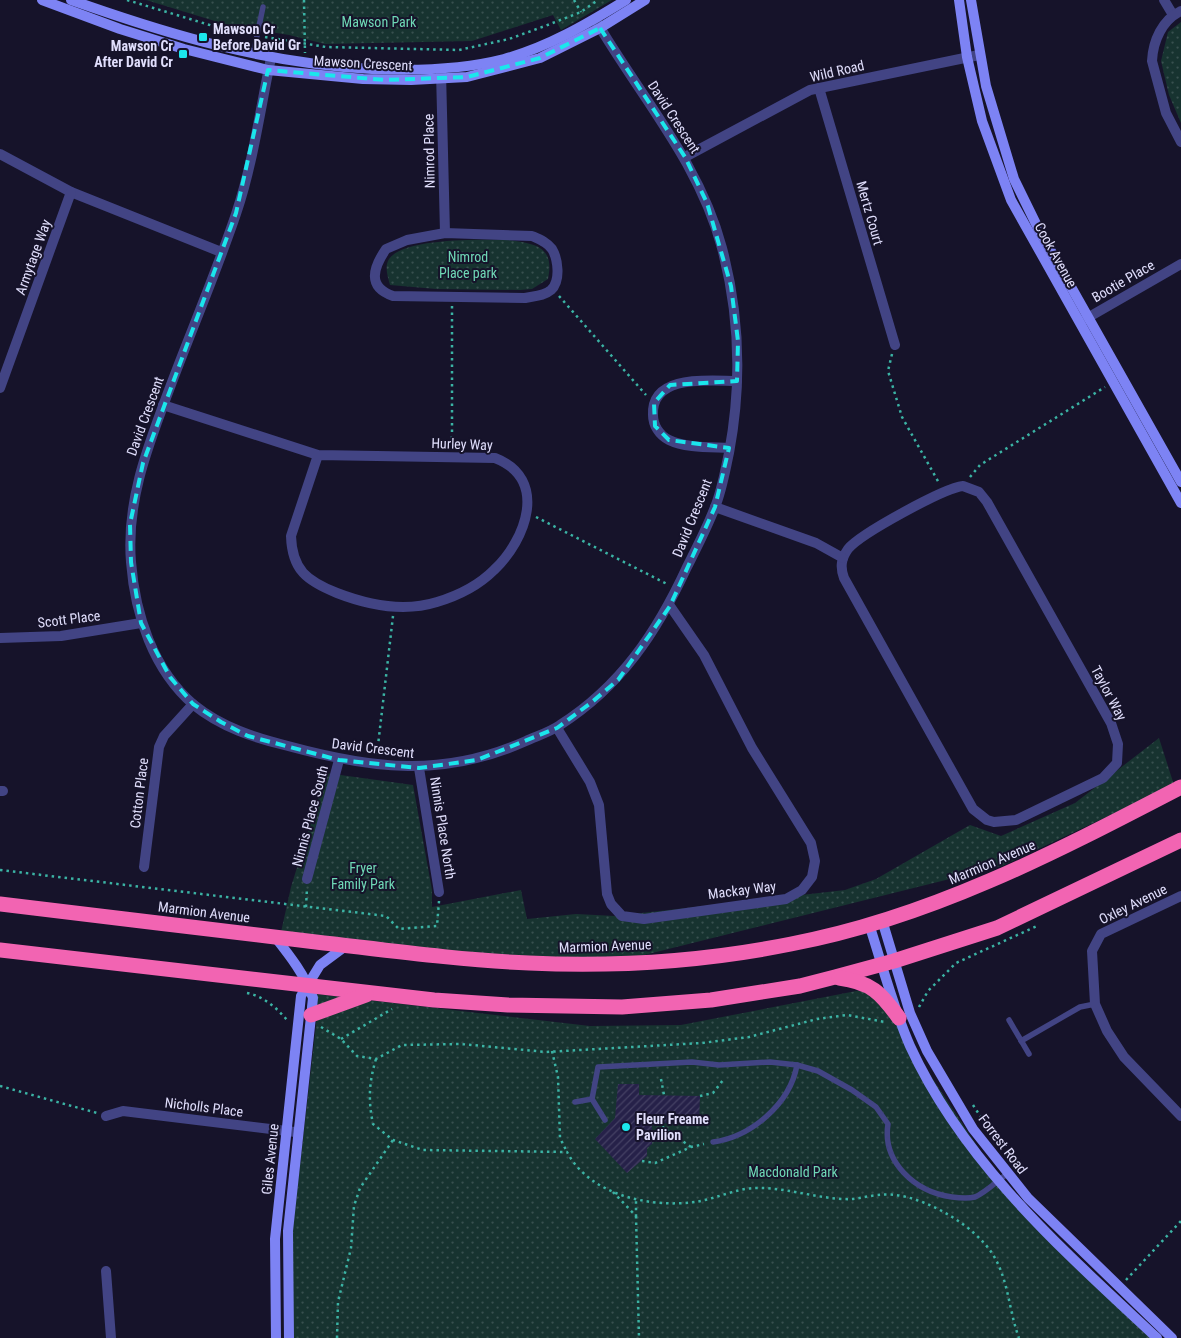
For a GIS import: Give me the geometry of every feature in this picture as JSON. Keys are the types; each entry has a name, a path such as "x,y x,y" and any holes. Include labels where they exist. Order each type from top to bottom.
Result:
{"highway":[{"name":"Marmion Avenue","path":"0,904 275,937 525,963 617,964 751,951 793,944 876,922 947,898 1017,870 1076,842 1180,786"},
{"path":"0,950 374,993 508,1006 622,1007 710,1000 800,986 888,963 997,928 1181,840"},
{"path":"835,977 854,980 875,988 909,1013"},
{"path":"311,1015 374,993"}],"street":[{"name":"Mawson Crescent","path":"42,0 120,29 184,49 268,70 385,80 441,74 522,54 598,24 645,0"},
{"name":"Mawson Crescent","path":"71,0 182,37 253,55 362,68 441,74"},
{"name":"Mawson Crescent","path":"598,24 626,0"},
{"name":"Cook Avenue","path":"959,0 967,57 982,121 1011,200 1181,503"},
{"name":"Cook Avenue","path":"971,0 979,55 995,119 1014,179 1039,230 1181,482"},
{"path":"1164,0 1177,13 1162,28 1152,54 1152,61 1166,113 1181,142"},
{"name":"David Crescent","path":"271,58 250,164 236,213 142,462 133,498 130,524 131,562 141,623 170,677 193,704 248,736 339,760 419,768 477,760 510,749 557,728 618,680 670,606 715,507 736,412 737,381 738,340 731,286 722,247 708,203 684,157 598,24"},
{"name":"Wild Road","path":"684,157 810,90 979,55"},
{"name":"Nimrod Place","path":"441,74 445,233"},
{"name":"Mertz Court","path":"819,88 894,345"},
{"path":"0,154 71,192 221,252"},
{"name":"Armytage Way","path":"0,388 71,192"},
{"path":"445,233 521,234 532,236 544,242 552,249 558,269 553,289 544,294 525,298 393,296 381,290 376,284 374,275 386,249 394,244 445,233"},
{"name":"Bootie Place","path":"1079,323 1181,264"},
{"path":"729,448 670,440 660,434 652,416 654,404 661,393 670,385 686,382 737,381"},
{"name":"Hurley Way","path":"163,405 318,455 495,458 516,469 524,481 527,494 522,529 514,544 493,571 474,585 436,602 394,607 371,604 323,588 310,581 302,573 292,550 291,536 318,455"},
{"path":"715,507 816,543 843,558 856,542 944,491 963,486"},
{"name":"Taylor Way","path":"843,558 840,568 844,578 973,809 994,822 1016,820 1103,778 1113,769 1119,754 1111,723 987,502 972,487 963,486"},
{"name":"Mackay Way","path":"557,728 590,782 600,805 607,894 611,904 622,916 644,919 786,899 795,895 808,884 814,870 811,842 752,748 704,656 670,606"},
{"name":"Scott Place","path":"0,638 61,636 141,623"},
{"name":"Cotton Place","path":"144,867 159,747 164,736 193,704"},
{"name":"Ninnis Place South","path":"307,879 339,760"},
{"name":"Ninnis Place North","path":"419,768 440,892"},
{"name":"Oxley Avenue","path":"1181,896 1101,934 1092,951 1095,1004 1107,1031 1124,1057 1181,1116"},
{"name":"Forrest Road","path":"876,922 888,963 909,1013 911,1047 942,1102 1003,1177 1032,1219 1157,1338"},
{"name":"Giles Avenue","path":"275,937 309,985 313,998 287,1254 289,1338"},
{"name":"Giles Avenue","path":"276,1338 275,1239 301,996 320,965 347,945"},
{"name":"Nicholls Place","path":"106,1116 123,1111 286,1132 299,1132"},
{"name":"Forrest Road","path":"1003,1177 1054,1224 1124,1283 1172,1338"},
{"path":"106,1271 111,1338"}],"lane":[{"path":"253,55 263,7"},
{"path":"1021,1041 1080,1006 1095,1004"},
{"path":"1009,1020 1028,1054"},
{"path":"605,1120 592,1099 598,1067 692,1062 719,1065 770,1062 818,1071 852,1090 876,1107 888,1124 886,1137 893,1161 915,1183 932,1193 963,1199 975,1197 1003,1177"},
{"path":"713,1142 732,1138 773,1110 784,1099 794,1080 797,1066"},
{"path":"575,1102 592,1099"}],"path":[{"path":"127,0 212,26 306,44 326,47 460,50 509,39 581,12 598,0"},
{"path":"304,0 302,13 306,44 305,56"},
{"path":"574,0 581,12"},
{"path":"553,289 654,404"},
{"path":"452,297 452,457"},
{"path":"894,345 888,371 902,417 944,491"},
{"path":"963,486 980,465 1107,386"},
{"path":"525,515 539,517 677,589"},
{"path":"375,765 394,607"},
{"path":"0,870 386,916 398,930 437,926 440,892"},
{"path":"306,907 307,879"},
{"path":"909,1013 956,963 1038,925"},
{"path":"246,993 256,995 271,1005 290,1024 298,1024"},
{"path":"393,1008 341,1039 357,1056 376,1059 402,1045 461,1044 552,1051 702,1043 749,1036 817,1019 848,1015 888,1022 909,1013 924,1013"},
{"path":"320,1037 321,1028"},
{"path":"552,1051 558,1077 560,1138 575,1168 601,1188 652,1203 695,1202 753,1188 787,1190 845,1200 893,1194 930,1206 960,1220 986,1245 1006,1280 1019,1338"},
{"path":"376,1059 370,1080 368,1101 373,1124 393,1140 423,1150 567,1152"},
{"path":"661,1079 664,1095"},
{"path":"700,1096 713,1093 723,1080"},
{"path":"0,1086 106,1116"},
{"path":"970,1100 990,1131"},
{"path":"657,1123 691,1147"},
{"path":"699,1124 710,1124"},
{"path":"337,1338 338,1302 351,1248 354,1206 360,1188 393,1140"},
{"path":"642,1161 655,1163 691,1147 713,1142"},
{"path":"612,1191 636,1216"},
{"path":"636,1198 639,1338"},
{"path":"1124,1283 1181,1221"},
{"path":"1120,1272 1124,1283"},
{"path":"1124,1283 1134,1285"}],"highlighted area":[{"path":"600,28 685,157 707,203 731,286 738,341 737,381 670,385 654,403 655,426 669,440 729,448 715,507 670,606 618,680 592,702 557,728 477,760 419,768 339,760 248,736 221,722 193,704 170,677 141,623 131,562 130,524 143,463 236,213 268,70 385,80 467,77 540,58"}],"green space":[{"name":"Mawson Park","path":"146,0 612,0 561,30 553,15 472,41 325,44 289,35 231,26"},
{"path":"1181,22 1181,123 1169,95 1161,61 1168,32"},
{"name":"Nimrod Place park","path":"509,240 535,245 546,253 549,260 548,279 532,289 520,290 436,289 390,285 387,275 389,259 398,252 411,247 446,241"},
{"name":"Fryer Family Park","path":"1159,738 1174,785 1002,866 608,964 432,949 281,932 291,887 326,773 413,785 432,890 432,907 521,890 527,919 576,914 615,916 845,890 876,879 970,825 1001,836 1075,803"},
{"name":"Macdonald Park","path":"882,986 909,1043 1009,1194 1153,1338 293,1338 292,1235 316,1025 316,994 590,1026 681,1025"}],"building":[{"name":"Fleur Freame Pavilion","path":"618,1084 639,1084 639,1095 700,1096 699,1124 652,1123 652,1144 647,1148 647,1156 627,1173 595,1139 615,1118"}],"place":[{"name":"Mawson Cr Before David Gr","path":"203,37"},
{"name":"Mawson Cr After David Cr","path":"183,54"},
{"name":"Fleur Freame Pavilion","path":"626,1127"}]}
